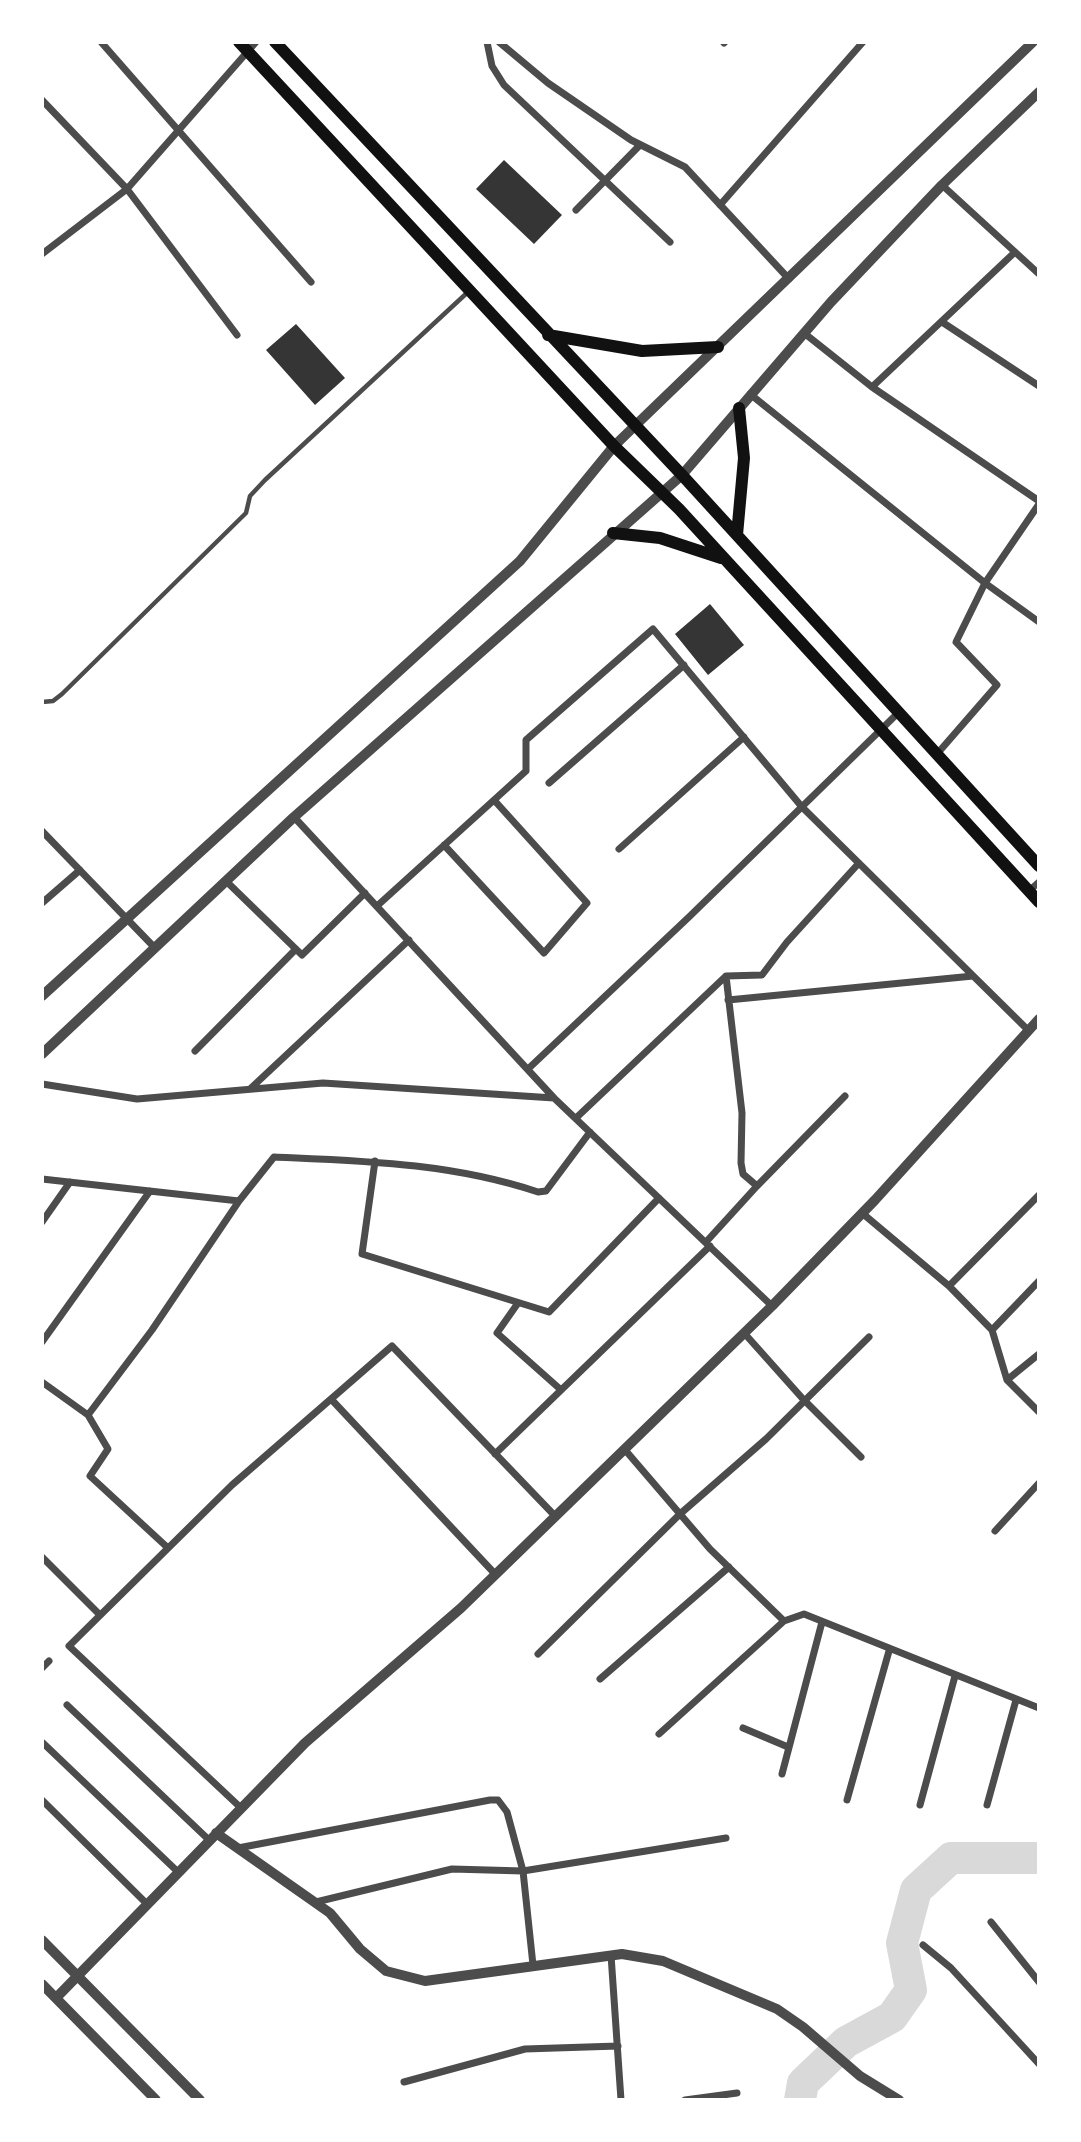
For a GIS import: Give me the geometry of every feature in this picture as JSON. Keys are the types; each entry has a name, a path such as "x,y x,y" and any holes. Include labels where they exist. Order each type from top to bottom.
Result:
{"main road":[{"path":"275,42 634,427 682,475 1039,866"},
{"path":"248,45 470,290 614,446 662,493 880,731 1034,887 1039,902"},
{"path":"548,335 642,351 718,347"},
{"path":"737,535 744,458 739,408"},
{"path":"613,533 660,538 721,558"}],"street":[{"path":"101,42 311,282"},
{"path":"487,42 492,66 504,85 670,243"},
{"path":"499,42 548,83 640,145 685,167 789,279"},
{"path":"720,205 863,42"},
{"path":"42,996 125,917 520,561 614,446 1033,42"},
{"path":"42,254 127,189 248,45"},
{"path":"42,1054 294,817 613,533 682,475 804,333 942,185 1039,92"},
{"path":"42,100 127,189 237,335"},
{"path":"576,210 640,145"},
{"path":"942,185 1039,274"},
{"path":"872,387 1015,252"},
{"path":"942,322 1039,386"},
{"path":"804,333 872,387 1039,503 985,583 956,642 998,685 937,754"},
{"path":"750,394 985,583 1039,622"},
{"path":"377,906 526,771 526,740 653,629 802,807 1029,1031"},
{"path":"549,783 684,665"},
{"path":"528,1069 899,712"},
{"path":"619,849 744,737"},
{"path":"444,845 544,953 587,903 494,800"},
{"path":"294,817 554,1098 772,1306"},
{"path":"42,831 155,948"},
{"path":"576,1118 726,976 762,975 787,942 859,863"},
{"path":"42,903 79,870"},
{"path":"226,881 302,955 365,893"},
{"path":"250,1089 409,940"},
{"path":"195,1051 296,949"},
{"path":"726,976 742,1114 741,1163 743,1174 757,1186"},
{"path":"729,1000 973,976"},
{"path":"55,1998 305,1743 496,1574 745,1334 862,1213 1039,1019"},
{"path":"42,1084 137,1099 323,1083 554,1098"},
{"path":"495,1454 708,1244 757,1186 845,1096"},
{"path":"88,1415 152,1330 239,1201 274,1157 408,1163 491,1176 538,1192 546,1191 590,1132"},
{"path":"375,1161 362,1254 549,1312 659,1198"},
{"path":"42,1179 239,1201"},
{"path":"42,1222 70,1182"},
{"path":"42,1342 150,1191"},
{"path":"949,1286 1039,1195"},
{"path":"862,1213 949,1286 992,1330 1007,1380 1039,1412"},
{"path":"992,1330 1039,1281"},
{"path":"518,1303 497,1333 560,1390"},
{"path":"745,1334 803,1399 861,1457"},
{"path":"537,1654 680,1514 766,1439 803,1399 869,1337"},
{"path":"241,1808 69,1646 232,1485 392,1346 556,1517"},
{"path":"1007,1380 1039,1354"},
{"path":"42,1382 88,1415 108,1450 90,1476 168,1548"},
{"path":"331,1399 496,1574"},
{"path":"626,1451 729,1567 784,1621"},
{"path":"995,1531 1037,1488"},
{"path":"42,1557 100,1615"},
{"path":"600,1679 729,1567"},
{"path":"659,1734 784,1621 804,1614 889,1651 1039,1708"},
{"path":"782,1774 822,1622"},
{"path":"847,1800 889,1651"},
{"path":"42,1668 48,1661"},
{"path":"920,1805 955,1676"},
{"path":"986,1805 1016,1700"},
{"path":"67,1704 212,1837 238,1848 330,1913 360,1949 386,1972 425,1981 611,1955 663,1961 777,2009 803,2027 860,2076 899,2100"},
{"path":"743,1728 788,1747"},
{"path":"43,1743 178,1872"},
{"path":"42,1800 146,1903"},
{"path":"238,1848 498,1800 508,1812 523,1871 533,1965"},
{"path":"316,1902 452,1869 523,1871 726,1838"},
{"path":"991,1922 1039,1982"},
{"path":"42,1940 200,2100"},
{"path":"923,1945 951,1968 1039,2064"},
{"path":"611,1955 621,2100"},
{"path":"42,1984 156,2100"},
{"path":"404,2082 525,2049 618,2046"},
{"path":"685,2100 737,2093"}],"lane":[{"path":"42,702 53,701 62,694 246,513 250,496 265,480 470,290"}],"building":[{"path":"504,160 562,215 534,244 476,189"},
{"path":"296,324 345,378 315,405 266,350"},
{"path":"710,604 744,645 708,675 675,634"}],"waterway":[{"path":"800,2100 803,2083 846,2042 892,2017 911,1990 902,1943 916,1890 951,1858 1039,1858"}]}
